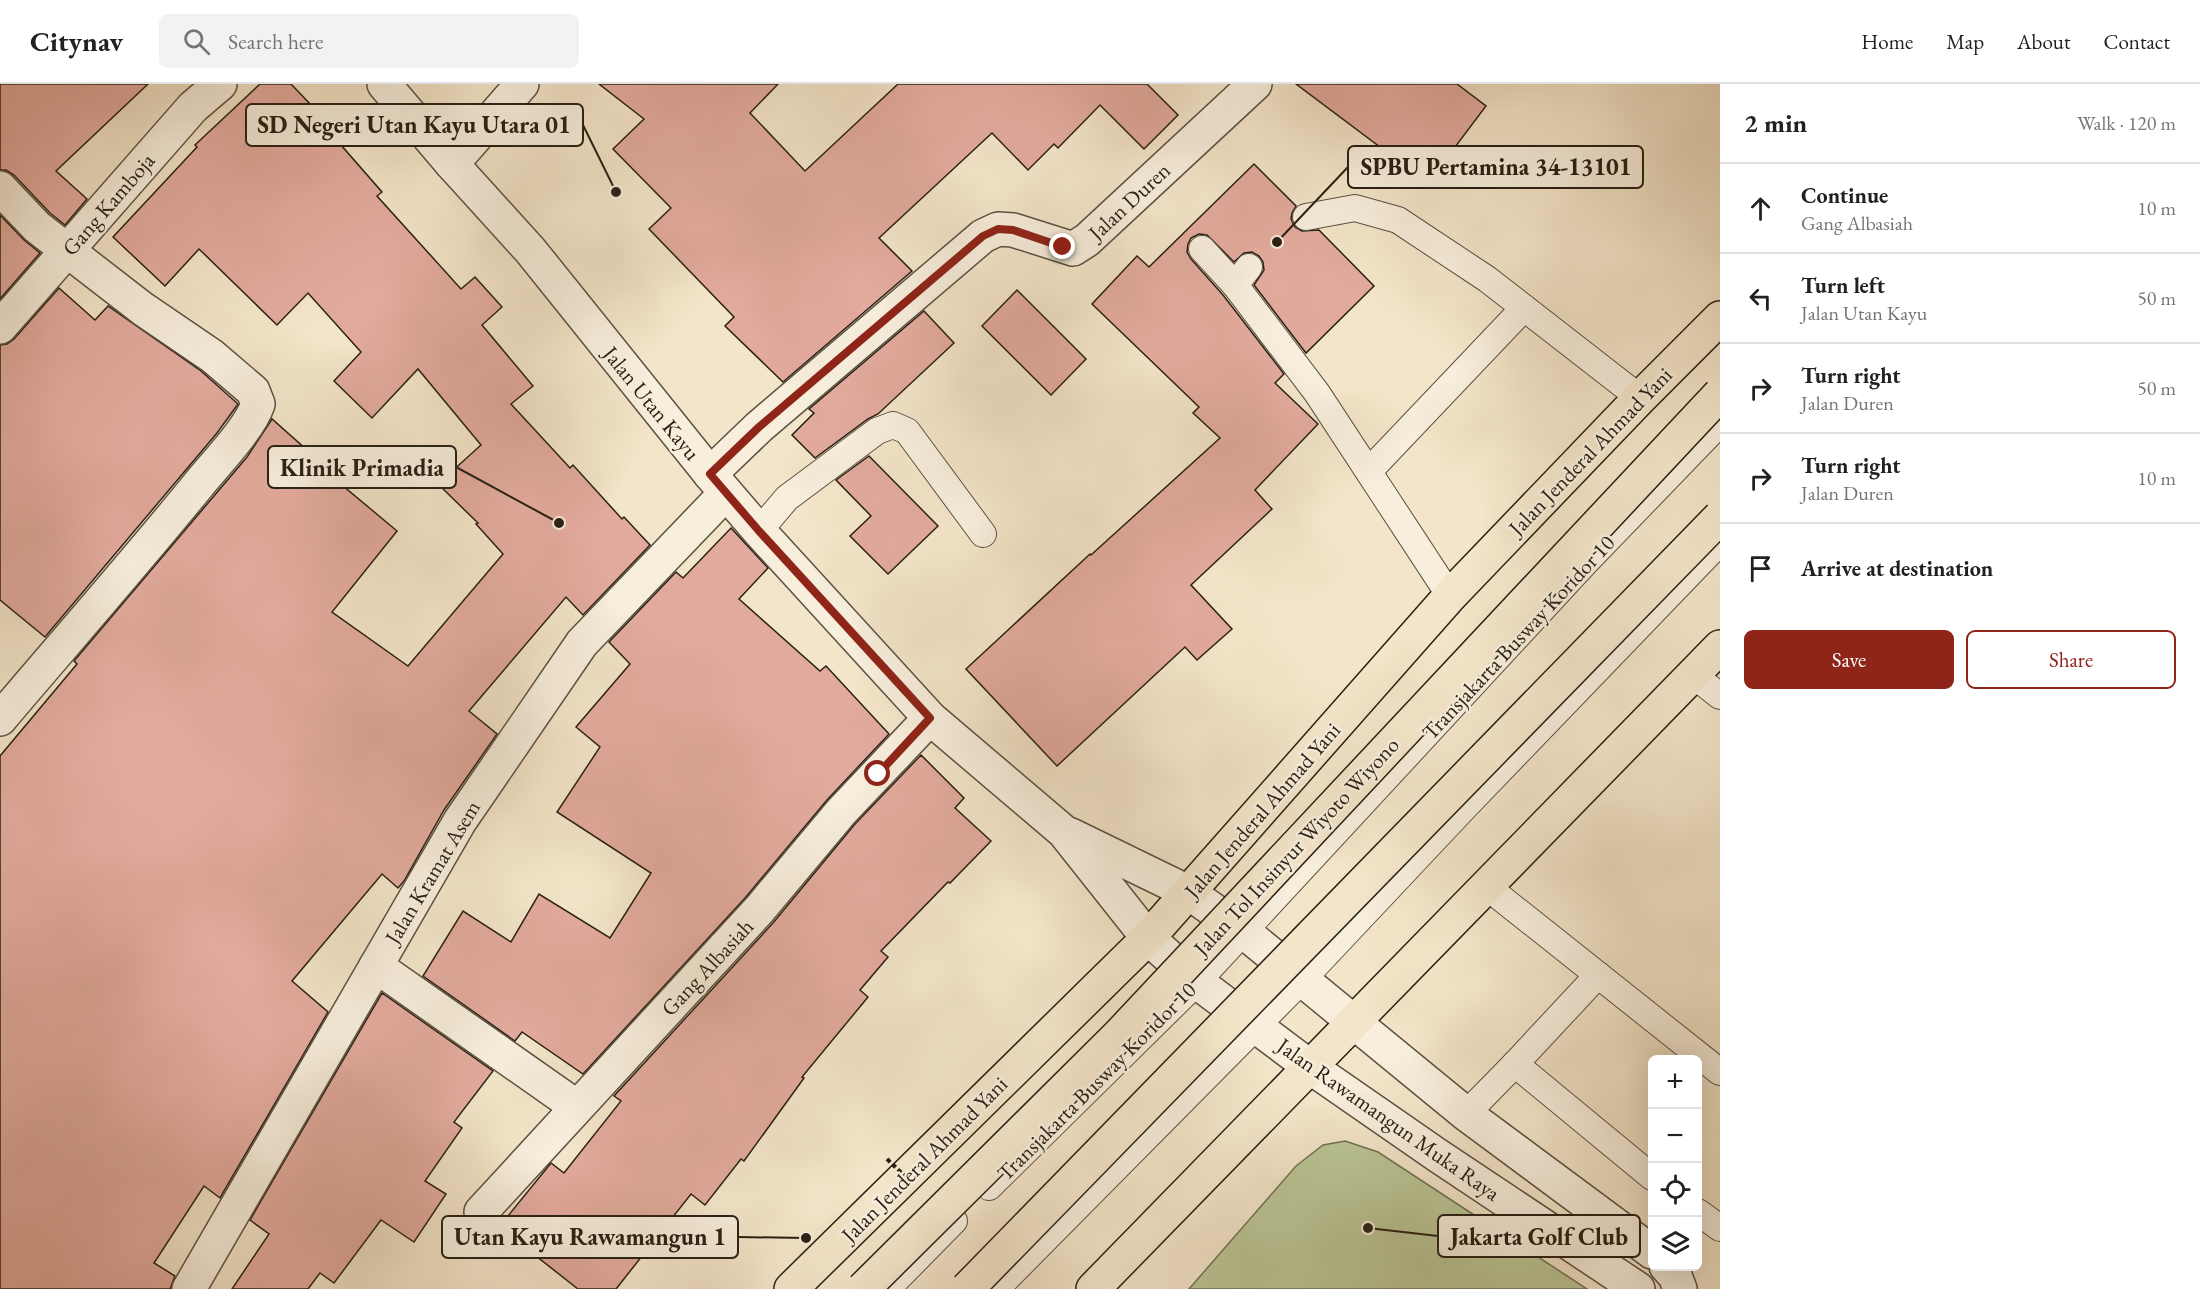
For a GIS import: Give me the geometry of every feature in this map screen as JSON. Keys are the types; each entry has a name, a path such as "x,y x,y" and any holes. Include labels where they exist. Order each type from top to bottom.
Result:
{"highway":[{"name":"Jalan Jenderal Ahmad Yani","path":"790,1289 1148,938 1450,596 1720,318"},
{"name":"Jalan Tol Insinyur Wiyoto Wiyono","path":"863,1289 1119,1035 1720,394"},
{"path":"967,1289 1720,517"},
{"path":"1093,1289 1720,647"}],"street":[{"name":"Gang Kamboja","path":"0,327 193,107 220,84"},
{"name":"Jalan Utan Kayu","path":"384,84 530,250 759,531 930,718 1064,832 1148,938"},
{"path":"452,164 522,84"},
{"name":"Jalan Duren","path":"718,483 759,427 983,236 998,229 1013,230 1073,249 1087,240 1255,84"},
{"path":"0,188 37,227 143,309 212,356 253,391 258,404 255,412 234,440 177,510 0,718"},
{"name":"Jalan Kramat Asem","path":"189,1289 460,821 582,644 718,483"},
{"name":"Gang Albasiah","path":"481,1212 759,910 841,812 930,718"},
{"name":"Jalan Utan Kayu","path":"1064,832 1188,892"},
{"name":"Jalan Rawamangun Muka Raya","path":"1188,892 1244,932 1466,1114 1648,1248"},
{"name":"Jalan Rawamangun Muka Raya","path":"1148,938 1197,982 1310,1066 1638,1289"},
{"path":"376,966 577,1107"},
{"path":"1670,1271 1680,1289"}],"lane":[{"path":"1306,216 1355,208 1398,220 1487,279 1640,398"},
{"path":"1202,249 1242,276 1450,596"},
{"path":"1369,471 1524,308"},
{"name":"Transjakarta Busway Koridor 10","path":"886,1289 1197,982 1585,563 1720,423"},
{"path":"759,531 787,498 877,431 893,425 907,431 983,534"},
{"path":"996,1289 1302,980 1471,800 1720,542"},
{"path":"1692,674 1720,696"},
{"path":"1486,886 1720,1072"},
{"path":"1466,1114 1598,975"},
{"path":"1515,1064 1648,1173"},
{"path":"1702,1215 1720,1228"}],"green space":[{"path":"1345,1141 1378,1152 1587,1289 1189,1289 1296,1166 1323,1145"}],"building":[{"path":"0,84 148,84 56,171 87,199 65,225 50,213 14,175 6,170 0,170"},
{"path":"260,84 291,84 331,126 327,129 382,192 377,196 461,289 475,277 502,307 482,325 533,386 511,404 570,468 573,465 622,519 624,517 650,545 583,615 566,597 469,711 497,734 444,810 404,881 398,888 382,874 292,981 328,1012 220,1198 204,1186 154,1263 175,1276 170,1289 0,1289 0,756 77,664 74,661 247,457 272,419 326,467 324,470 397,531 332,612 408,666 503,554 476,524 478,523 438,484 481,445 418,369 372,418 334,381 361,352 308,293 277,325 199,249 165,286 113,237 197,147 195,145"},
{"path":"599,84 778,84 750,113 805,171 898,84 1147,84 1178,115 1144,149 1100,105 1058,148 1054,144 1028,170 992,133 879,238 912,271 783,382 725,326 734,317 649,229 671,208 613,149 644,119"},
{"path":"1296,84 1457,84 1486,106 1428,183"},
{"path":"1254,164 1296,206 1291,219 1295,227 1302,231 1319,230 1374,286 1306,353 1254,285 1264,270 1259,256 1252,252 1244,253 1234,262 1207,235 1199,234 1191,238 1187,252 1191,259 1223,295 1284,374 1275,383 1318,424 1255,490 1272,509 1191,585 1232,629 1197,660 1185,647 1057,766 966,669 1220,438 1193,413 1199,407 1092,304 1137,256 1149,267"},
{"path":"0,215 40,253 0,299"},
{"path":"59,288 95,320 108,306 201,371 238,404 217,433 45,637 0,600 0,345 7,344 14,339"},
{"path":"1017,290 1086,359 1051,395 982,326"},
{"path":"924,311 954,343 878,414 815,458 792,435 814,413 809,409"},
{"path":"869,456 938,526 888,574 850,536 871,516 836,480"},
{"path":"731,528 768,568 739,599 820,671 826,666 889,734 827,800 745,898 583,1074 522,1032 515,1041 423,976 463,911 511,942 539,894 610,938 651,873 557,812 600,747 576,727 630,664 609,642 676,572 683,578"},
{"path":"921,755 964,798 955,808 991,841 881,951 888,957 860,990 868,997 802,1077 804,1078 744,1161 741,1159 705,1205 691,1194 616,1289 578,1289 499,1227 551,1163 564,1173 621,1101 614,1096 773,923 855,824"},
{"path":"382,993 493,1071 454,1122 462,1128 425,1181 446,1194 414,1242 381,1220 334,1283 320,1273 308,1289 232,1289 269,1234 250,1220"}],"place":[{"name":"SD Negeri Utan Kayu Utara 01","path":"616,192"},
{"name":"SPBU Pertamina 34-13101","path":"1277,242"},
{"name":"Klinik Primadia","path":"559,523"},
{"name":"Jakarta Golf Club","path":"1368,1228"},
{"name":"Utan Kayu Rawamangun 1","path":"806,1238"}],"route":[{"path":"878,774 930,718 710,474 759,427 983,236 998,229 1013,230 1063,247"}]}
